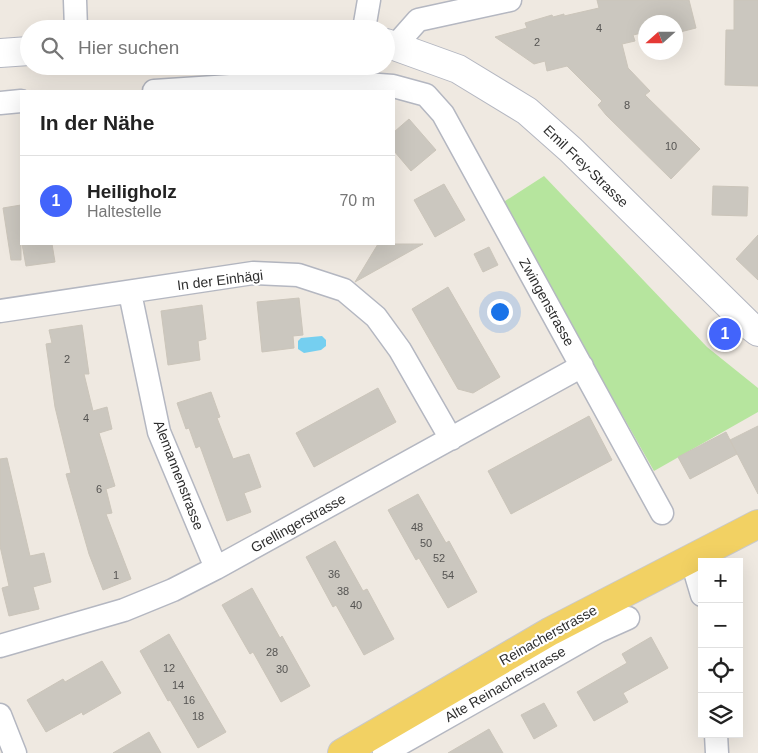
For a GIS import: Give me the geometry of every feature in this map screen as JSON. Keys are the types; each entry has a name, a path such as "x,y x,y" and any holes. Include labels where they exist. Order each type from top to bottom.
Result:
{"main road":[{"name":"Reinacherstrasse","path":"342,753 550,631 758,524"}],"street":[{"path":"75,0 76,20"},
{"path":"366,20 369,0"},
{"path":"395,40 418,20 510,0"},
{"name":"Emil Frey-Strasse","path":"395,45 458,69 527,111 571,150 758,332"},
{"path":"0,53 20,52"},
{"name":"Zwingenstrasse","path":"169,90 262,84 338,82 393,86 426,95 443,114 662,513"},
{"path":"0,103 20,101"},
{"name":"In der Einhägi","path":"0,311 130,293 253,273 298,275 344,290 376,317 400,350 451,439"},
{"name":"Alemannenstrasse","path":"130,293 159,432 216,568"},
{"name":"Grellingerstrasse","path":"0,646 124,610 173,590 582,366"},
{"path":"691,558 698,582"},
{"name":"Alte Reinacherstrasse","path":"384,753 599,631 628,618"},
{"path":"0,715 15,753"},
{"path":"716,738 717,753"}],"green space":[{"path":"544,176 707,347 758,388 758,412 654,471 502,203"}],"water":[{"path":"322,336 326,340 326,346 321,350 304,353 298,349 298,341 301,338"}],"building":[{"path":"597,0 689,0 696,28 683,31 683,15 638,15 638,34 633,35 635,41 622,44 628,68 650,91 645,95 700,149 671,179 606,115 598,105 602,101 567,66 547,71 545,61 534,64 495,37 527,28 525,23 552,15 553,17 564,14 564,16 599,8"},
{"path":"734,0 758,0 758,86 725,85 726,30 734,30"},
{"path":"409,119 436,150 411,171 395,152 395,131"},
{"path":"444,184 465,220 435,237 414,200"},
{"path":"713,186 748,187 747,216 712,215"},
{"path":"20,205 21,260 11,260 3,208"},
{"path":"758,235 758,280 736,259"},
{"path":"423,244 355,282 377,245"},
{"path":"22,245 52,245 55,262 26,266"},
{"path":"489,247 498,265 483,272 474,254"},
{"path":"448,287 500,377 473,393 458,389 412,309"},
{"path":"299,298 303,335 293,336 294,348 262,352 257,302"},
{"path":"202,305 206,339 198,341 200,360 168,365 161,311"},
{"path":"82,325 89,374 84,374 93,411 107,407 112,429 99,433 115,486 106,489 112,513 106,514 131,579 103,590 89,554 66,474 71,473 55,407 46,344 52,343 49,330"},
{"path":"378,388 396,422 314,467 296,433"},
{"path":"211,392 220,417 217,418 233,459 249,454 261,487 244,493 251,512 227,521 200,446 196,448 189,428 186,429 177,403"},
{"path":"589,416 612,460 511,514 488,471"},
{"path":"758,426 758,494 730,440"},
{"path":"726,432 737,454 690,479 678,457"},
{"path":"7,458 30,556 44,553 51,582 33,587 39,609 9,616 2,588 9,586 0,546 0,459"},
{"path":"418,494 446,543 449,541 477,592 448,608 419,558 416,560 388,510"},
{"path":"335,541 363,591 367,589 394,639 364,655 336,605 333,607 306,557"},
{"path":"252,588 310,686 281,702 253,652 250,654 222,605"},
{"path":"169,634 226,732 198,748 170,700 168,701 140,651"},
{"path":"651,637 668,668 623,693 628,702 594,721 577,692 627,663 622,654"},
{"path":"102,661 121,693 83,715 82,712 46,732 27,700 63,679 65,682"},
{"path":"544,703 557,726 534,739 521,715"},
{"path":"489,729 503,753 448,753"},
{"path":"149,732 161,753 113,753"}],"place":[{"name":"Heiligholz","path":"725,334"}]}
